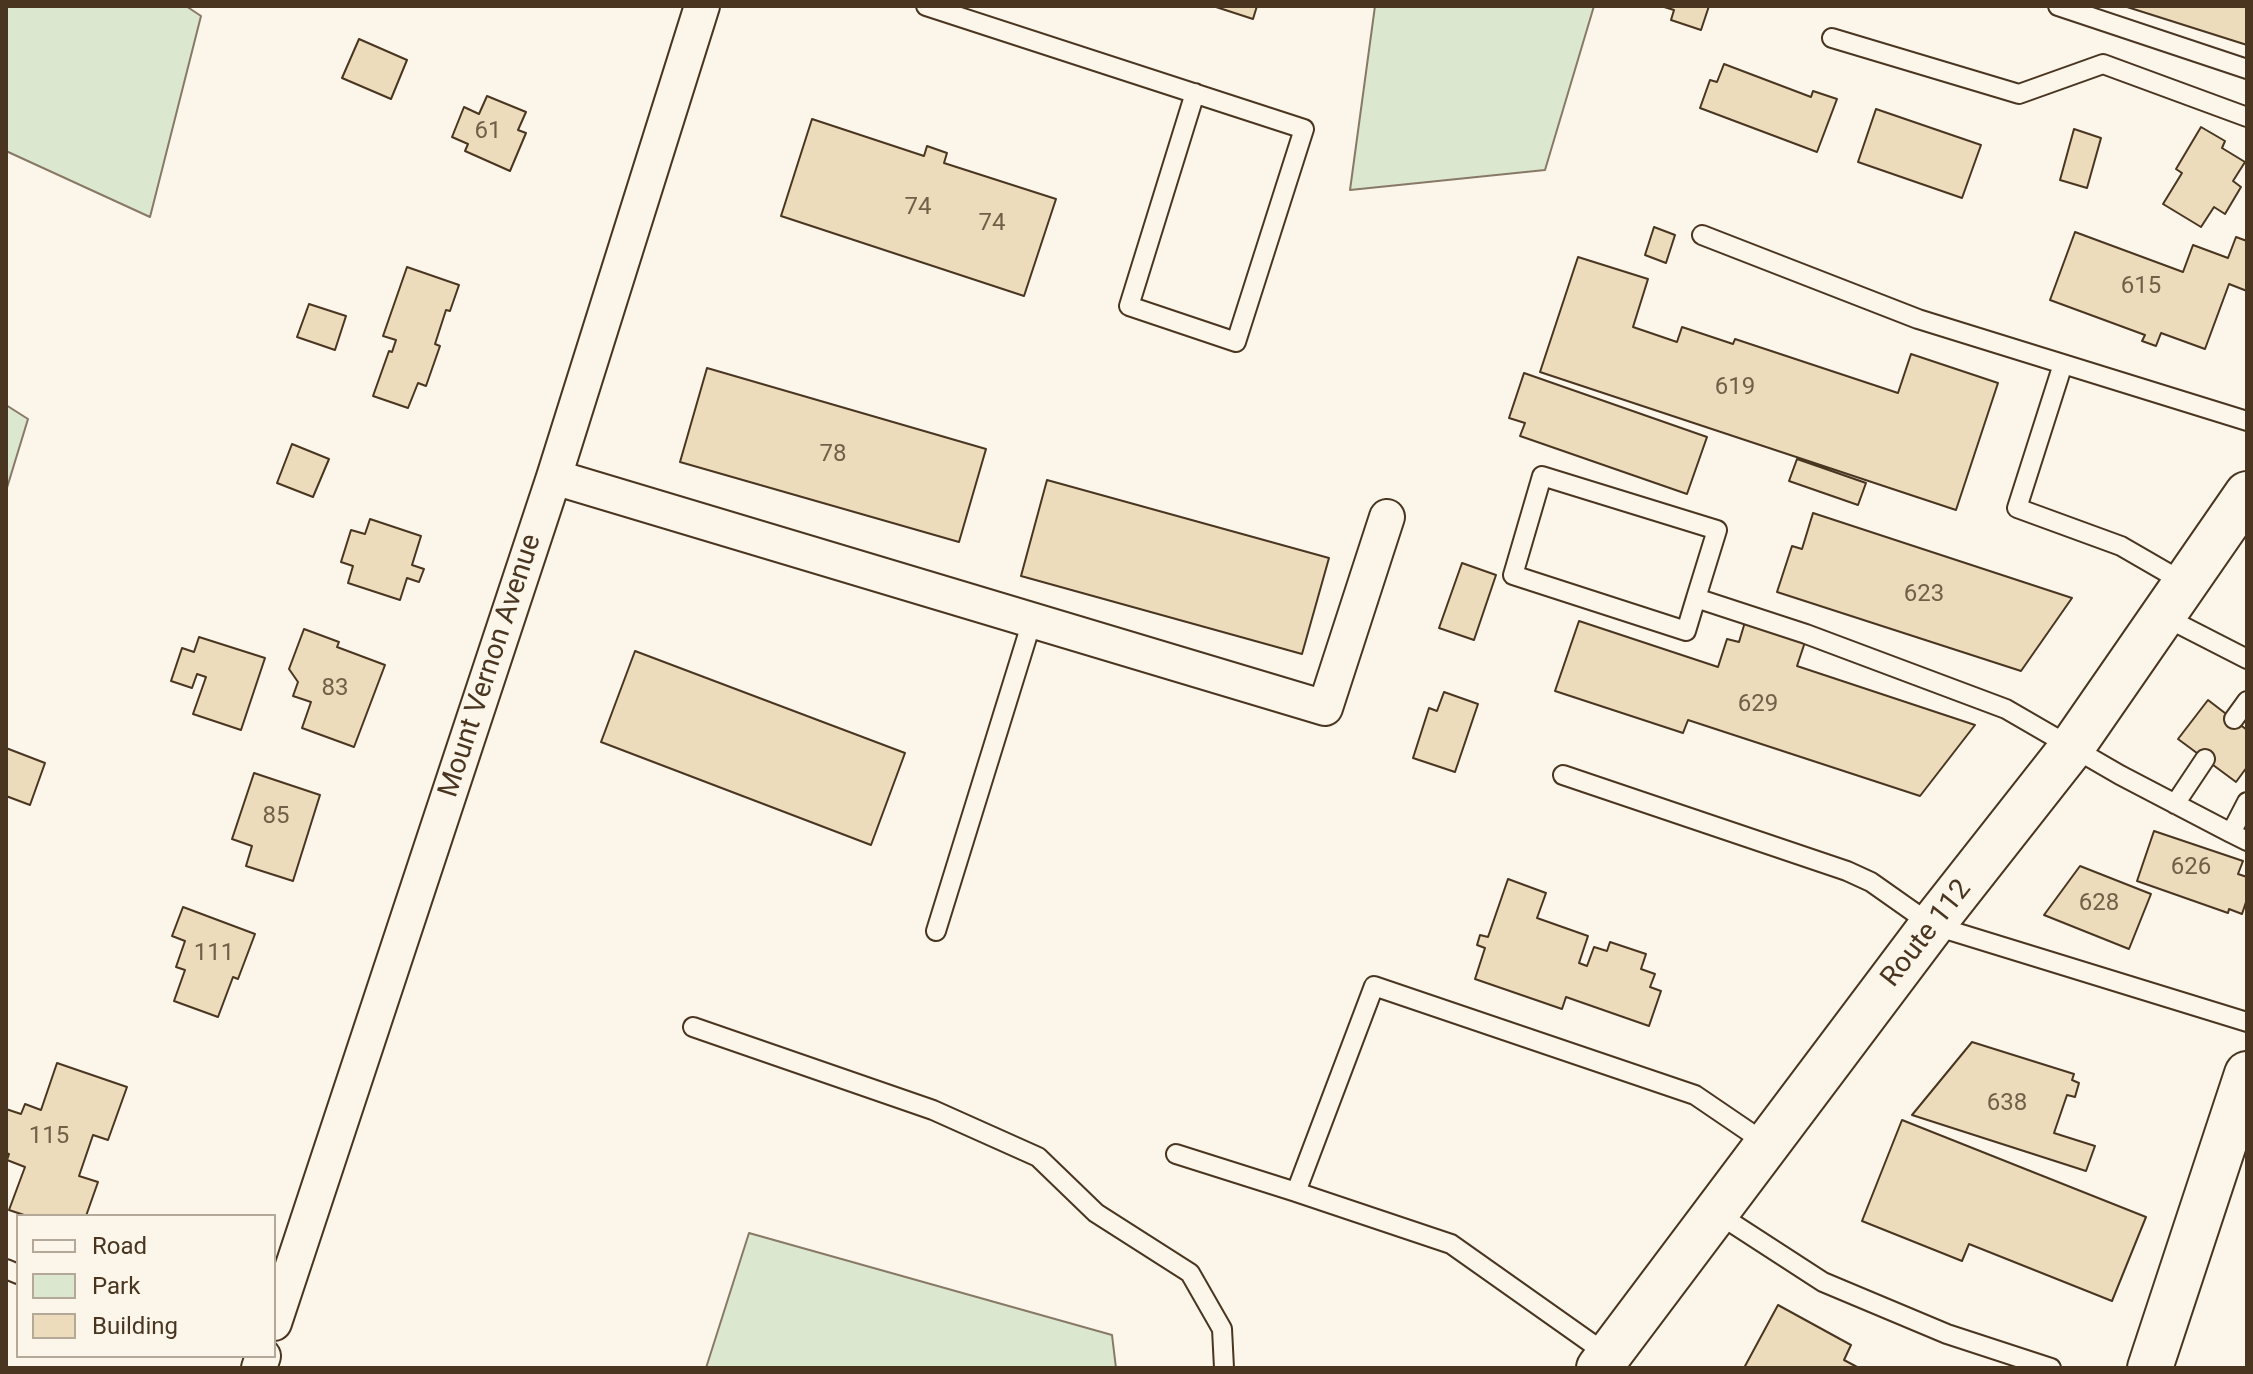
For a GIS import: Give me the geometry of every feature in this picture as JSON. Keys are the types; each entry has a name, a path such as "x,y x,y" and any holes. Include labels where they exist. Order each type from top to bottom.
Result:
{"main road":[{"name":"Route 112","path":"1603,1362 1932,925 2072,747 2247,494"},
{"path":"2150,1368 2247,1074"}],"street":[{"name":"Mount Vernon Avenue","path":"276,1317 554,477 702,6"},
{"path":"554,477 1325,708 1387,517"}],"lane":[{"path":"926,6 1195,93 1304,129 1236,342 1129,306 1195,93"},
{"path":"2058,6 2247,69"},
{"path":"1832,38 2019,94 2103,64 2247,117"},
{"path":"1702,235 1918,319 2247,421"},
{"path":"2063,364 2017,508 2121,546 2175,600 2247,659"},
{"path":"1542,476 1717,530 1696,598 1686,631 1513,575 1542,476"},
{"path":"1696,598 1806,634 2006,709 2120,775 2239,837 2247,802"},
{"path":"936,931 1032,621"},
{"path":"2234,719 2247,701"},
{"path":"2175,804 2205,759"},
{"path":"1563,775 1847,871 1871,882 1932,925 2247,1022"},
{"path":"1296,1192 1374,986 1695,1095 1767,1144"},
{"path":"693,1027 933,1110 1038,1157 1096,1213 1190,1273 1222,1329 1224,1368"},
{"path":"1176,1154 1451,1244 1603,1362"},
{"path":"1715,1212 1823,1282 1947,1334 2051,1368"}],"green space":[{"path":"6,6 186,6 201,16 150,217 6,151"},
{"path":"1375,6 1594,6 1545,170 1350,190"},
{"path":"6,405 28,419 6,491"},
{"path":"749,1233 1112,1335 1116,1368 706,1368"}],"building":[{"path":"1213,6 1257,6 1253,19"},
{"path":"1661,6 1709,6 1701,30 1671,20 1674,10"},
{"path":"2124,6 2247,6 2247,45"},
{"path":"359,39 407,60 391,99 342,78"},
{"path":"1724,64 1811,97 1813,91 1837,99 1817,152 1700,108 1710,80 1717,82"},
{"path":"487,96 526,112 518,130 526,133 510,171 465,151 468,144 452,137 464,107 479,114"},
{"path":"1876,109 1981,145 1962,198 1858,162"},
{"path":"812,119 924,156 927,146 947,153 944,163 1056,199 1024,296 781,216"},
{"path":"2201,127 2225,141 2222,148 2245,162 2233,181 2241,187 2225,214 2214,207 2201,227 2163,204 2182,173 2176,169"},
{"path":"2074,129 2101,138 2087,188 2060,180"},
{"path":"1654,227 1675,235 1666,263 1645,255"},
{"path":"2075,232 2183,272 2193,245 2228,258 2236,237 2247,241 2247,291 2229,284 2205,349 2161,333 2156,346 2142,341 2145,335 2050,300"},
{"path":"1578,257 1648,279 1633,327 1677,342 1682,327 1733,344 1735,339 1898,393 1911,354 1998,383 1956,510 1540,372"},
{"path":"407,267 459,285 450,311 446,310 435,344 440,346 426,386 418,383 408,408 373,396 396,340 383,336"},
{"path":"309,304 346,316 335,350 297,337"},
{"path":"707,368 986,449 959,542 680,462"},
{"path":"1524,373 1707,437 1687,494 1520,436 1525,423 1509,418"},
{"path":"292,444 329,459 313,497 277,483"},
{"path":"1797,459 1866,483 1858,505 1789,481"},
{"path":"1047,480 1329,558 1302,654 1021,576"},
{"path":"1813,513 2072,598 2021,671 1777,592 1792,546 1802,549"},
{"path":"370,519 421,536 412,565 424,569 419,582 407,578 400,600 348,583 353,566 341,562 351,530 365,534"},
{"path":"1462,563 1496,575 1474,640 1439,628"},
{"path":"1579,621 1718,667 1727,639 1739,642 1745,622 1805,642 1797,666 1975,725 1920,796 1688,720 1683,733 1555,691"},
{"path":"304,629 339,642 337,647 385,665 354,747 302,728 311,702 293,696 298,682 289,669"},
{"path":"199,637 265,658 241,730 193,714 206,677 197,674 192,688 171,681 182,648 194,652"},
{"path":"635,651 905,753 871,845 601,742"},
{"path":"1444,692 1478,704 1455,772 1413,758 1429,708 1437,711"},
{"path":"2208,700 2247,730 2247,767 2236,782 2178,739"},
{"path":"6,748 45,763 30,805 6,796"},
{"path":"254,773 320,795 293,881 246,866 252,846 232,839"},
{"path":"2154,831 2243,861 2238,874 2247,877 2247,899 2242,914 2229,909 2228,913 2137,881"},
{"path":"2080,866 2151,894 2129,949 2044,915"},
{"path":"1508,879 1546,893 1537,918 1588,936 1579,963 1587,966 1594,947 1607,951 1610,942 1646,954 1641,969 1655,974 1650,987 1661,991 1649,1026 1566,997 1562,1009 1475,979 1485,948 1477,945 1480,935 1488,937"},
{"path":"183,907 255,934 238,979 233,977 218,1017 174,1001 185,970 176,967 185,941 172,936"},
{"path":"1972,1042 2074,1074 2072,1080 2079,1083 2075,1097 2067,1095 2054,1133 2095,1146 2086,1171 1912,1115"},
{"path":"57,1063 127,1087 108,1140 93,1135 79,1176 98,1182 87,1214 21,1214 9,1210 25,1167 7,1160 6,1109 21,1114 25,1104 41,1110"},
{"path":"1902,1120 2146,1217 2112,1301 1969,1244 1962,1261 1862,1221"},
{"path":"1778,1305 1851,1345 1844,1360 1859,1368 1744,1368"}]}
